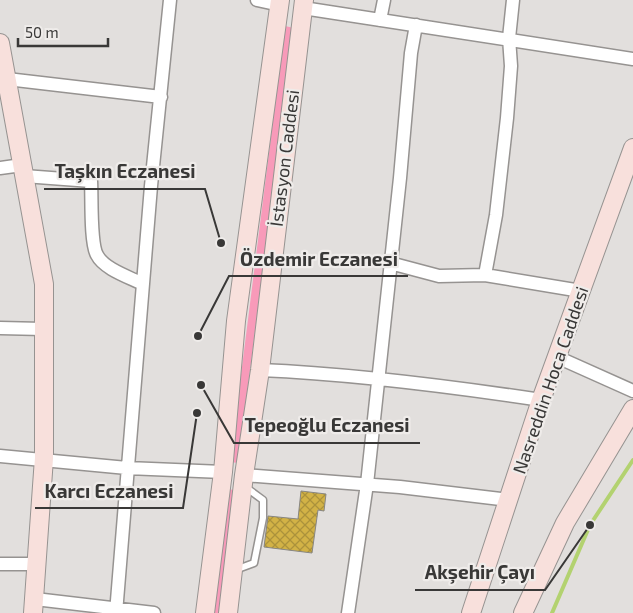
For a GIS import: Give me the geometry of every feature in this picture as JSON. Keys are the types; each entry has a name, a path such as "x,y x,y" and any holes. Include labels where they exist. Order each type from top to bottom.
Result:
{"street":[{"path":"116,610 143,284 170,0"},
{"path":"257,0 304,4 380,20 509,38 633,60"},
{"path":"380,20 384,0"},
{"path":"485,275 496,215 508,118 511,66 509,38 513,0"},
{"name":"İstasyon Caddesi","path":"205,613 223,472 236,321 280,3"},
{"name":"İstasyon Caddesi","path":"228,613 260,370 304,4"},
{"path":"348,613 367,484 410,62 416,25"},
{"path":"0,43 44,284 44,458 34,606 154,613"},
{"path":"7,80 161,97"},
{"name":"Nasreddin Hoca Caddesi","path":"471,613 541,400 633,148"},
{"path":"0,168 92,181 94,245 97,256 108,266 143,284"},
{"path":"390,263 439,276 485,275 581,291"},
{"path":"0,328 43,328"},
{"path":"557,357 633,391"},
{"path":"260,370 378,378 444,385 541,400"},
{"path":"523,613 565,523 633,410"},
{"path":"0,456 44,458 127,468 223,472"},
{"path":"244,481 367,484 509,500"},
{"path":"0,564 38,564"}],"shaded area":[{"path":"285,26 294,28 238,463 230,462"},
{"path":"225,488 233,490 219,613 211,613"}],"building":[{"path":"301,491 326,494 324,511 318,510 312,553 264,547 268,516 298,519"}],"waterway":[{"path":"552,613 590,525 633,460"}],"place":[{"name":"Taşkın Eczanesi","path":"221,243"},
{"name":"Özdemir Eczanesi","path":"198,336"},
{"name":"Tepeoğlu Eczanesi","path":"201,385"},
{"name":"Karcı Eczanesi","path":"197,413"},
{"name":"Akşehir Çayı","path":"590,525"}]}
